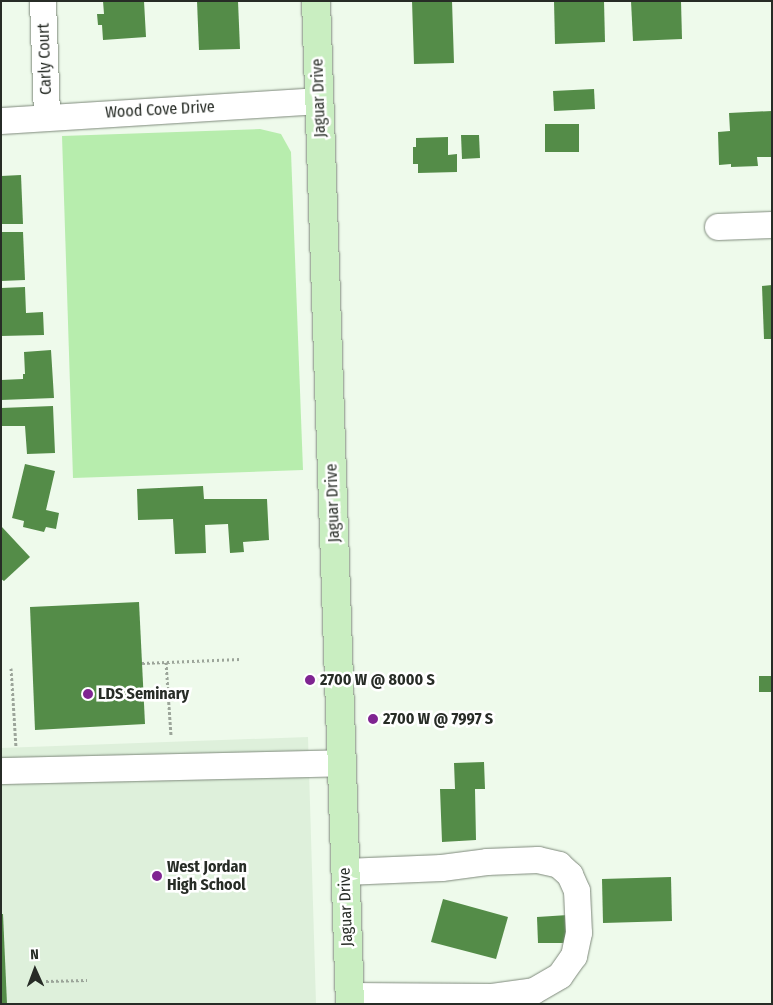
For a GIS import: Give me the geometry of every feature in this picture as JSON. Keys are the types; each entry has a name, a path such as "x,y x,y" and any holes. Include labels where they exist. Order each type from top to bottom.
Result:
{"main road":[{"name":"Jaguar Drive","path":"316,1 350,1000"}],"street":[{"name":"Carly Court","path":"43,1 48,117"},
{"name":"Wood Cove Drive","path":"1,121 319,101"},
{"path":"718,227 772,225"},
{"path":"10,771 342,763"},
{"path":"345,872 442,868 487,862 538,860 559,865 570,875 577,891 578,933 574,956 560,976 534,991 492,997 350,1000"}],"path":[{"path":"142,663 240,659"},
{"path":"166,662 171,735"},
{"path":"10,771 11,668"},
{"path":"46,981 87,980"}],"shaded area":[{"name":"West Jordan High School","path":"308,737 316,1004 1,1004 1,748"}],"green space":[{"path":"260,129 281,134 291,152 303,470 73,478 62,136"}],"building":[{"path":"103,1 144,1 146,37 103,40 102,25 98,25 97,14 104,14"},
{"path":"197,1 238,1 240,49 199,50"},
{"path":"412,1 452,1 454,63 414,64"},
{"path":"554,1 604,1 605,42 555,44"},
{"path":"631,1 681,1 682,39 633,41"},
{"path":"594,89 595,109 554,111 553,91"},
{"path":"772,111 772,157 757,157 758,166 731,167 731,164 719,165 718,132 730,131 729,113"},
{"path":"545,124 579,124 579,152 545,152"},
{"path":"461,135 479,135 480,158 462,159"},
{"path":"448,137 448,155 457,154 457,172 418,173 418,164 413,164 413,147 416,147 416,138"},
{"path":"21,175 23,224 1,224 1,176"},
{"path":"1,232 23,232 25,280 1,281"},
{"path":"772,285 772,339 764,339 762,286"},
{"path":"25,287 26,313 43,312 44,335 1,336 1,288"},
{"path":"51,350 54,398 1,400 1,380 23,379 23,374 25,374 24,352"},
{"path":"53,406 55,453 27,454 25,426 1,426 1,408"},
{"path":"25,464 55,471 46,510 59,513 56,529 46,527 44,532 23,527 24,521 12,518"},
{"path":"203,486 204,499 267,499 269,540 243,542 244,552 230,553 228,524 205,525 206,553 175,554 173,519 138,520 137,489"},
{"path":"1,526 30,557 4,581 1,579"},
{"name":"LDS Seminary","path":"139,602 145,724 35,730 30,607"},
{"path":"759,676 772,676 772,692 759,692"},
{"path":"484,762 485,789 475,789 476,840 442,842 440,789 455,789 454,763"},
{"path":"671,877 672,921 603,923 602,879"},
{"path":"443,899 508,917 496,959 431,942"},
{"path":"1,914 3,914 7,1004 1,1004"},
{"path":"568,915 569,943 538,943 537,917"}],"place":[{"name":"2700 W @ 8000 S","path":"310,680"},
{"name":"LDS Seminary","path":"88,694"},
{"name":"2700 W @ 7997 S","path":"373,719"},
{"name":"West Jordan High School","path":"157,876"}]}
